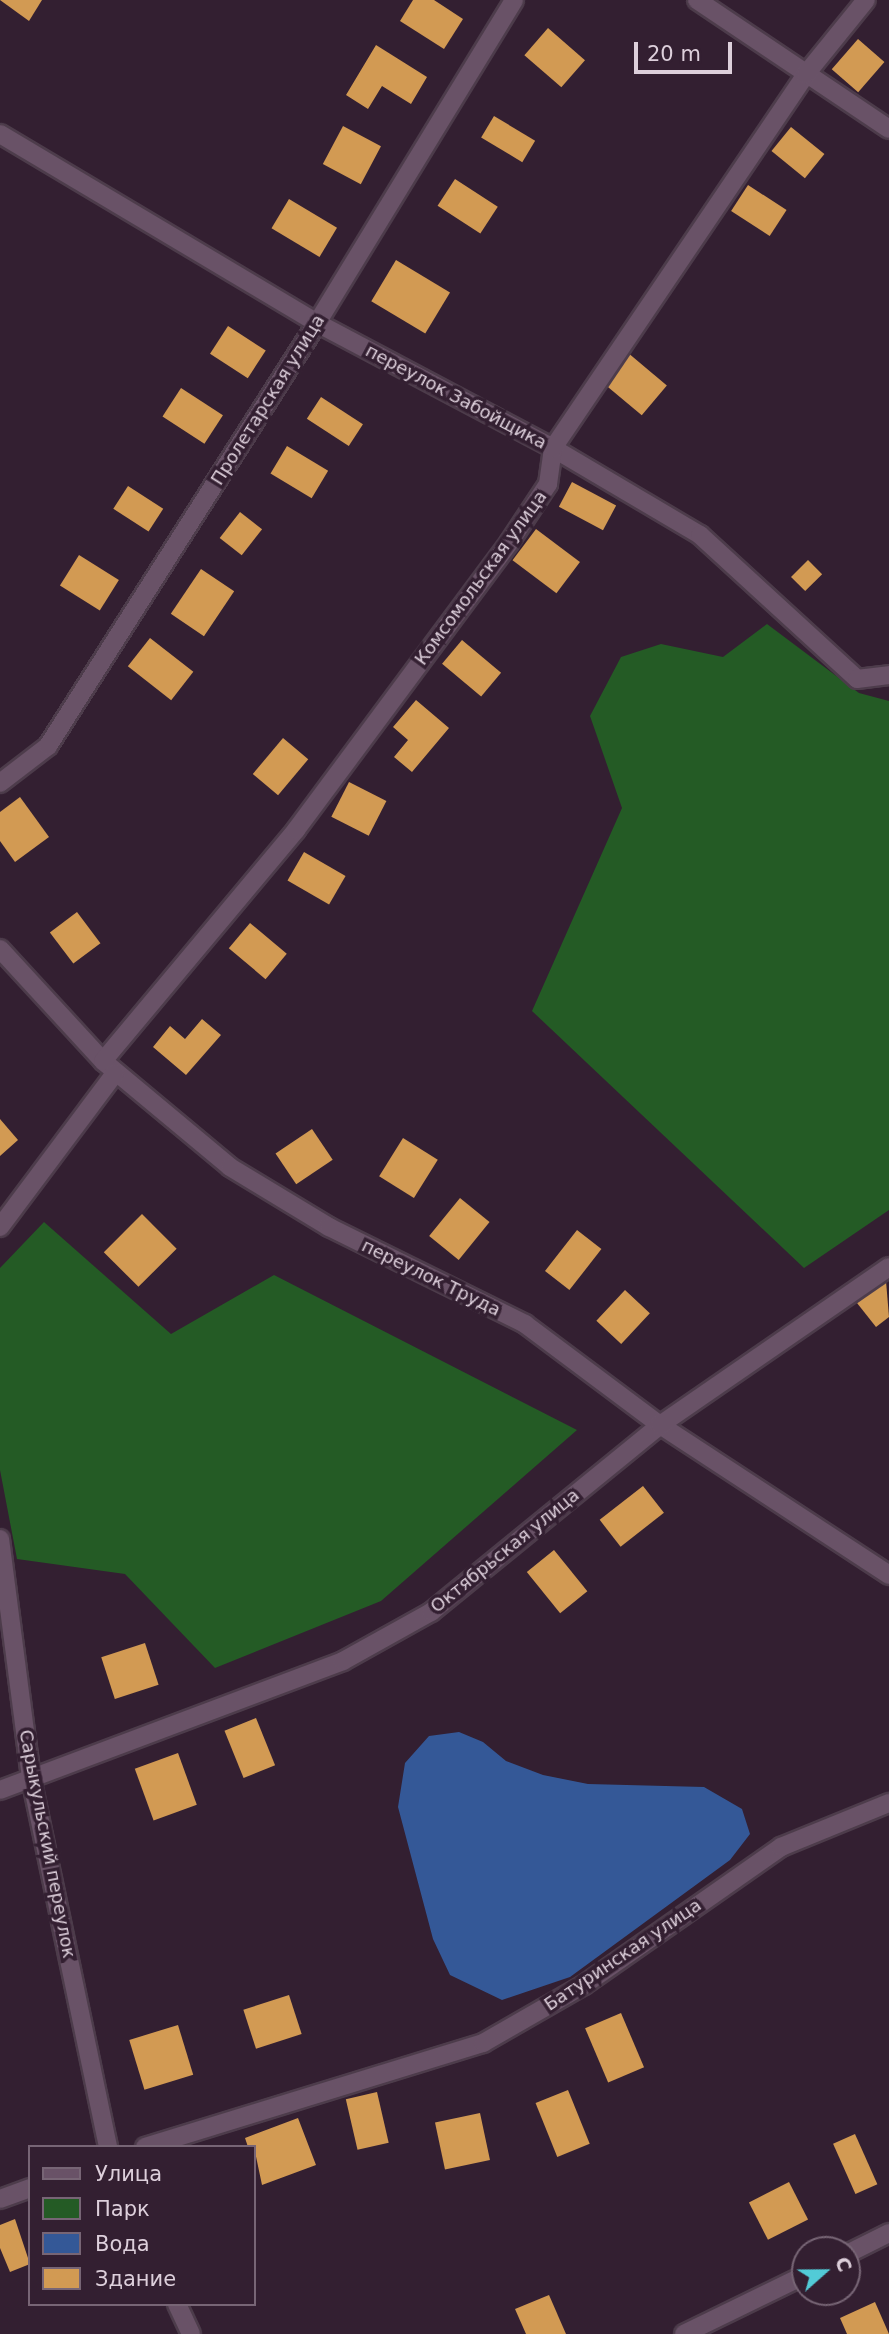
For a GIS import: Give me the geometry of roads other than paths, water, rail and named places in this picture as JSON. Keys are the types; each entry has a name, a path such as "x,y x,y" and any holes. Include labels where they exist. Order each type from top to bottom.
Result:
{"street":[{"name":"Пролетарская улица","path":"0,783 48,747 317,323 514,0"},
{"path":"697,0 889,129"},
{"name":"Комсомольская улица","path":"0,1227 109,1067 296,830 509,543 548,484 554,448 806,74 866,0"},
{"name":"переулок Забойщика","path":"0,134 317,323 554,448 700,535 857,679 889,675"},
{"name":"переулок Труда","path":"0,949 109,1067 230,1167 329,1227 525,1324 660,1425 889,1575"},
{"name":"Октябрьская улица","path":"0,1790 343,1661 431,1612 660,1425 889,1267"},
{"name":"Сарыкульский переулок","path":"0,1539 31,1778 108,2145"},
{"name":"Батуринская улица","path":"152,2145 483,2043 584,1985 781,1847 889,1803"},
{"path":"0,2199 28,2189"},
{"path":"861,2247 889,2233"},
{"path":"684,2334 791,2282"},
{"path":"178,2306 191,2334"}],"water":[{"path":"459,1732 483,1742 506,1761 543,1775 588,1784 704,1787 742,1809 750,1834 730,1860 570,1977 502,2000 450,1975 433,1939 398,1807 405,1763 429,1736"}]}
